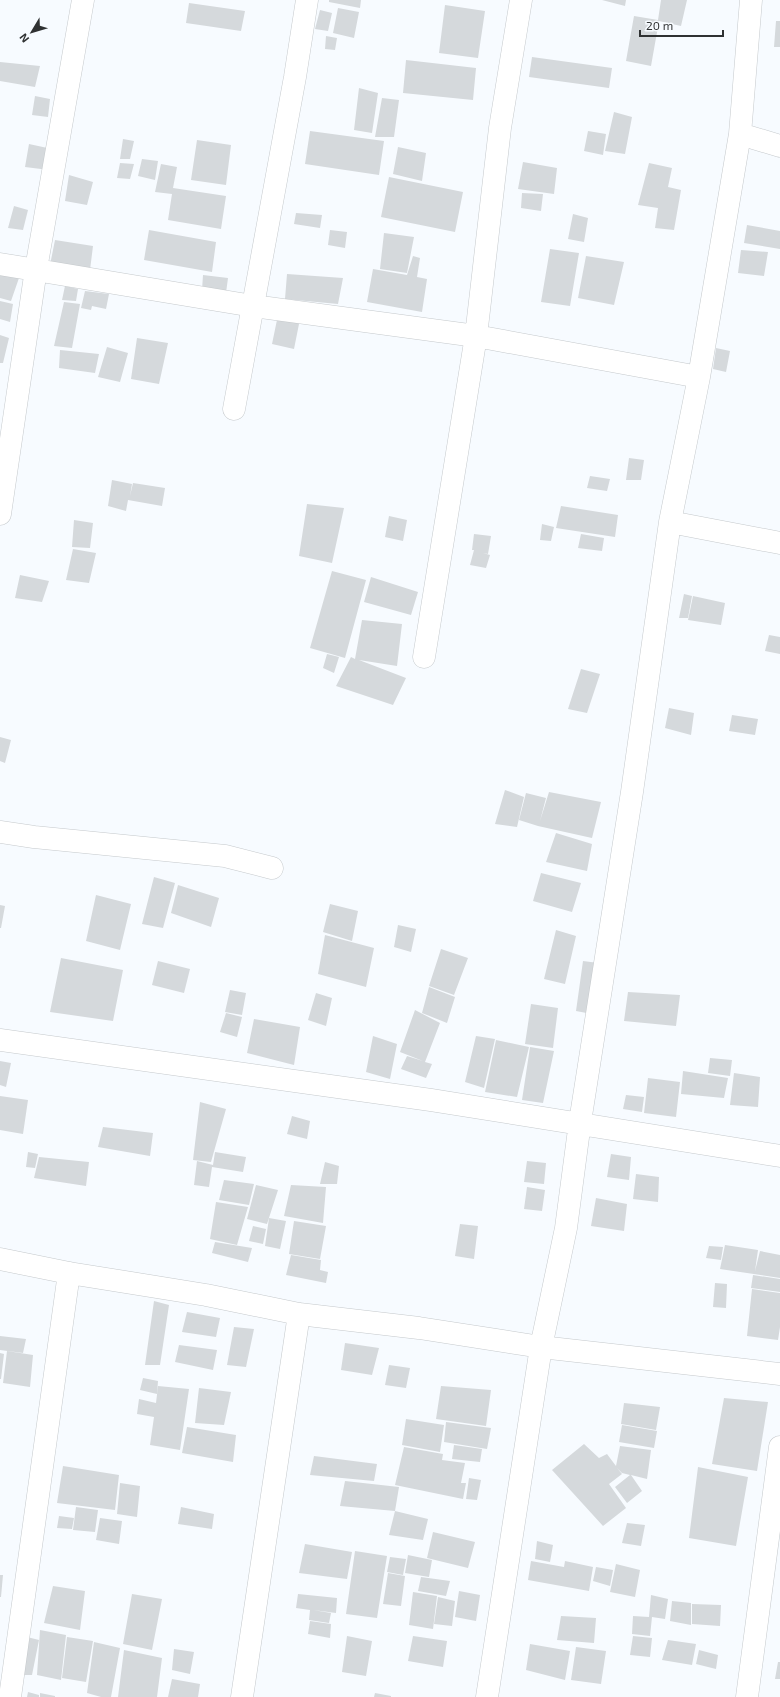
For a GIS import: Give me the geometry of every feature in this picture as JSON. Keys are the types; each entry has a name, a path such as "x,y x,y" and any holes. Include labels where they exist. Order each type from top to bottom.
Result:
{"street":[{"path":"0,514 36,269 83,0"},
{"path":"234,409 295,77 307,0"},
{"path":"424,657 476,336 500,128 521,0"},
{"path":"488,1697 541,1347 566,1228 580,1122 632,792 670,522 699,377 740,134 751,0"},
{"path":"740,134 780,146"},
{"path":"0,264 253,306 476,336 699,377"},
{"path":"670,522 780,543"},
{"path":"0,832 34,837 225,856 272,868"},
{"path":"0,1040 580,1122 780,1156"},
{"path":"0,1259 69,1273 206,1295 299,1314 419,1328 541,1347 780,1374"},
{"path":"10,1697 69,1273"},
{"path":"242,1697 299,1314"},
{"path":"747,1697 780,1447"}],"building":[{"path":"329,0 361,0 360,8 329,2"},
{"path":"602,0 626,0 625,6"},
{"path":"661,0 687,0 681,26 659,21 651,66 626,61 634,16 658,20"},
{"path":"189,3 245,11 241,31 186,23"},
{"path":"445,5 485,11 478,58 439,53"},
{"path":"338,8 359,12 354,38 333,33"},
{"path":"320,10 332,13 328,31 315,29"},
{"path":"776,21 780,21 780,47 774,47"},
{"path":"326,36 337,38 335,50 325,49"},
{"path":"532,57 612,68 609,88 529,77"},
{"path":"406,60 476,68 473,100 403,93"},
{"path":"0,62 40,66 35,87 0,81"},
{"path":"359,88 378,93 372,133 354,130"},
{"path":"35,96 50,99 48,117 32,115"},
{"path":"382,98 399,100 394,137 375,137"},
{"path":"614,112 632,117 625,154 605,151"},
{"path":"310,131 384,141 379,175 305,164"},
{"path":"588,131 606,134 603,155 584,151"},
{"path":"123,139 134,141 130,159 120,159"},
{"path":"197,140 231,145 226,185 191,180"},
{"path":"29,144 52,149 49,170 25,167"},
{"path":"398,147 426,153 422,181 393,174"},
{"path":"142,159 158,161 155,180 138,176"},
{"path":"523,162 557,168 554,194 518,189"},
{"path":"120,163 134,164 130,179 117,178"},
{"path":"649,163 672,168 668,187 681,190 674,230 655,228 658,208 638,205"},
{"path":"161,164 177,167 173,188 226,196 221,229 168,220 172,194 155,192"},
{"path":"69,175 93,182 87,205 65,201"},
{"path":"389,177 463,192 455,232 381,217"},
{"path":"522,193 543,194 541,211 521,208"},
{"path":"14,206 28,210 23,230 8,228"},
{"path":"296,213 322,215 320,228 294,224"},
{"path":"573,214 588,218 584,242 568,239"},
{"path":"747,225 780,231 780,249 744,243"},
{"path":"149,230 216,242 212,272 144,260"},
{"path":"330,230 347,232 345,248 328,245"},
{"path":"384,233 414,237 407,273 380,269"},
{"path":"55,240 93,246 89,278 49,270"},
{"path":"550,249 579,253 570,306 541,302"},
{"path":"741,250 768,252 764,276 738,273"},
{"path":"413,256 420,258 417,277 427,279 422,312 367,302 373,269 407,275"},
{"path":"586,256 624,262 614,305 578,298"},
{"path":"0,273 19,278 11,301 0,298"},
{"path":"287,274 343,278 338,304 285,299"},
{"path":"203,275 228,278 226,293 202,290"},
{"path":"65,286 78,289 76,301 62,300"},
{"path":"85,291 109,294 106,309 92,306 91,310 81,308"},
{"path":"0,301 13,304 10,322 0,319"},
{"path":"64,302 80,304 72,348 54,346"},
{"path":"278,315 300,319 294,349 272,344"},
{"path":"0,335 9,338 3,363 0,363"},
{"path":"137,338 168,343 159,384 131,379"},
{"path":"107,347 128,353 120,382 98,377"},
{"path":"716,348 730,351 726,372 713,369"},
{"path":"60,350 99,354 95,373 59,368"},
{"path":"629,458 644,460 641,480 626,480"},
{"path":"590,476 610,479 607,491 587,488"},
{"path":"112,480 132,484 130,496 133,483 165,488 162,506 128,500 126,511 108,506"},
{"path":"307,504 344,508 332,563 299,556"},
{"path":"561,506 618,515 615,537 556,528"},
{"path":"389,516 407,520 403,541 385,537"},
{"path":"74,520 93,523 90,548 72,547"},
{"path":"542,524 554,527 551,541 540,540"},
{"path":"474,534 491,536 488,554 483,553 490,555 486,568 470,565 474,550 472,550"},
{"path":"581,534 604,538 602,551 578,548"},
{"path":"73,549 96,553 89,583 66,580"},
{"path":"332,571 366,580 345,658 310,648"},
{"path":"20,575 49,581 42,602 15,598"},
{"path":"371,577 418,592 411,615 364,602"},
{"path":"684,594 692,596 688,618 679,618"},
{"path":"693,596 725,603 721,625 688,620"},
{"path":"362,620 402,624 397,666 359,660 406,678 393,705 336,686 351,657 355,659"},
{"path":"769,635 780,637 780,654 765,651"},
{"path":"327,654 339,657 334,673 323,668"},
{"path":"581,669 600,674 587,713 568,709"},
{"path":"669,708 694,713 691,735 665,728"},
{"path":"732,715 758,719 755,735 729,731"},
{"path":"0,737 11,740 5,763 0,761"},
{"path":"505,790 524,797 517,827 495,824"},
{"path":"549,792 601,802 592,838 538,826 519,820 526,793 546,798 540,821"},
{"path":"556,833 592,844 587,871 546,862"},
{"path":"541,873 581,883 572,912 533,901"},
{"path":"154,877 175,883 163,928 142,924"},
{"path":"178,885 219,898 211,927 171,913"},
{"path":"96,895 131,904 120,950 86,941"},
{"path":"330,904 358,911 352,941 323,932"},
{"path":"0,905 5,906 1,928 0,928"},
{"path":"398,925 416,929 411,952 394,947"},
{"path":"556,930 576,936 565,984 544,979"},
{"path":"325,935 374,948 366,987 318,974"},
{"path":"441,949 468,958 454,995 429,986"},
{"path":"61,958 123,970 113,1021 50,1012"},
{"path":"158,961 190,969 184,993 152,985"},
{"path":"583,961 606,964 597,1015 576,1011"},
{"path":"429,987 455,997 447,1023 422,1013"},
{"path":"230,990 246,993 242,1015 225,1012"},
{"path":"628,992 680,995 676,1026 624,1021"},
{"path":"316,993 332,998 326,1026 308,1020"},
{"path":"531,1004 558,1008 553,1048 525,1044"},
{"path":"415,1010 440,1023 425,1062 432,1064 426,1078 401,1069 407,1056 423,1061 400,1052"},
{"path":"226,1013 242,1017 237,1037 220,1032"},
{"path":"254,1019 300,1027 294,1065 247,1053"},
{"path":"373,1036 397,1044 390,1079 366,1072"},
{"path":"476,1036 495,1039 484,1088 465,1082"},
{"path":"496,1040 529,1047 517,1097 485,1092"},
{"path":"530,1047 554,1051 543,1103 522,1100"},
{"path":"710,1058 732,1060 730,1076 708,1073"},
{"path":"0,1061 11,1063 6,1087 0,1085"},
{"path":"683,1071 728,1078 724,1098 681,1094"},
{"path":"734,1073 760,1077 758,1107 730,1105"},
{"path":"648,1078 680,1082 676,1117 644,1113"},
{"path":"626,1095 644,1097 642,1112 623,1109"},
{"path":"0,1096 28,1100 23,1134 0,1130"},
{"path":"200,1102 226,1109 211,1162 193,1160"},
{"path":"292,1116 310,1121 307,1139 287,1134"},
{"path":"103,1127 153,1133 150,1156 98,1147"},
{"path":"28,1152 38,1154 35,1168 26,1167"},
{"path":"215,1152 246,1157 243,1172 212,1167 209,1187 194,1185 197,1161 213,1165"},
{"path":"611,1154 631,1157 629,1180 607,1177"},
{"path":"39,1157 89,1162 86,1186 34,1178"},
{"path":"527,1161 546,1163 544,1184 524,1182"},
{"path":"325,1162 339,1166 337,1184 320,1184"},
{"path":"636,1174 659,1177 658,1202 633,1199"},
{"path":"224,1180 254,1184 249,1205 219,1200"},
{"path":"256,1185 278,1190 267,1224 247,1219"},
{"path":"291,1185 326,1187 323,1223 284,1216"},
{"path":"527,1187 545,1190 542,1211 524,1209"},
{"path":"596,1198 627,1204 624,1231 591,1226"},
{"path":"216,1202 248,1207 237,1245 210,1239"},
{"path":"269,1218 286,1221 280,1249 265,1246"},
{"path":"294,1221 326,1226 320,1259 289,1254"},
{"path":"460,1224 478,1226 474,1259 455,1256"},
{"path":"253,1226 266,1229 263,1244 249,1241"},
{"path":"215,1242 252,1248 248,1262 212,1253"},
{"path":"725,1245 758,1250 755,1271 760,1251 780,1255 780,1278 720,1269"},
{"path":"709,1246 723,1247 721,1260 706,1258"},
{"path":"291,1255 321,1260 320,1270 328,1272 326,1283 286,1275"},
{"path":"753,1275 780,1279 780,1292 751,1288"},
{"path":"715,1283 727,1284 726,1308 713,1307"},
{"path":"752,1289 780,1293 780,1327 778,1340 747,1336"},
{"path":"154,1301 169,1305 160,1365 145,1365"},
{"path":"187,1312 220,1318 216,1337 182,1332"},
{"path":"234,1327 254,1329 246,1367 227,1365"},
{"path":"0,1336 26,1339 23,1353 0,1350"},
{"path":"345,1343 379,1348 372,1375 341,1370"},
{"path":"179,1345 217,1350 213,1370 175,1362"},
{"path":"7,1351 33,1355 30,1387 3,1383"},
{"path":"0,1353 4,1354 1,1379 0,1379"},
{"path":"389,1365 410,1368 406,1388 385,1385"},
{"path":"143,1378 158,1381 157,1394 140,1390"},
{"path":"158,1386 189,1389 180,1450 150,1445 154,1417 137,1414 139,1399 156,1403"},
{"path":"441,1386 491,1390 486,1426 436,1419"},
{"path":"199,1388 231,1392 224,1425 195,1423"},
{"path":"724,1398 768,1402 757,1471 712,1464"},
{"path":"624,1403 660,1407 656,1430 621,1424"},
{"path":"406,1419 444,1425 440,1452 402,1445"},
{"path":"446,1422 491,1428 487,1449 444,1442"},
{"path":"622,1425 657,1431 654,1448 619,1442"},
{"path":"187,1427 236,1435 233,1462 182,1453"},
{"path":"584,1444 599,1458 607,1454 616,1466 620,1446 651,1450 647,1479 631,1475 642,1491 627,1503 615,1487 630,1475 622,1473 617,1468 622,1474 609,1484 626,1508 603,1526 552,1470"},
{"path":"454,1445 482,1449 480,1462 452,1459"},
{"path":"404,1447 443,1454 442,1460 465,1463 461,1483 466,1483 463,1499 395,1485"},
{"path":"314,1456 377,1464 374,1481 310,1475"},
{"path":"63,1466 119,1475 115,1510 57,1503"},
{"path":"698,1467 748,1477 736,1546 689,1538"},
{"path":"469,1478 481,1480 477,1500 466,1499"},
{"path":"345,1481 399,1487 395,1511 340,1506"},
{"path":"120,1483 140,1486 137,1517 117,1514"},
{"path":"76,1507 98,1510 95,1532 73,1530"},
{"path":"181,1507 214,1514 212,1529 178,1524"},
{"path":"395,1511 428,1519 423,1540 389,1535"},
{"path":"59,1516 74,1518 72,1529 57,1528"},
{"path":"100,1518 122,1521 119,1544 96,1540"},
{"path":"627,1523 645,1525 641,1546 622,1543"},
{"path":"433,1532 475,1542 468,1568 427,1558"},
{"path":"537,1541 553,1545 550,1562 535,1559"},
{"path":"305,1544 352,1552 347,1579 299,1573"},
{"path":"355,1551 387,1556 377,1618 346,1614"},
{"path":"408,1555 432,1560 429,1577 405,1573"},
{"path":"390,1557 406,1559 403,1575 387,1572"},
{"path":"531,1561 564,1567 565,1561 593,1567 589,1591 528,1580"},
{"path":"616,1564 640,1570 635,1597 610,1592"},
{"path":"596,1567 613,1570 610,1586 593,1581"},
{"path":"388,1573 405,1576 401,1606 383,1604"},
{"path":"0,1575 3,1575 1,1597 0,1597"},
{"path":"421,1577 450,1581 446,1596 418,1591"},
{"path":"53,1586 85,1591 80,1630 44,1623"},
{"path":"459,1591 480,1595 476,1621 455,1617"},
{"path":"413,1592 437,1596 433,1629 409,1625"},
{"path":"132,1594 162,1599 152,1650 123,1644"},
{"path":"298,1594 337,1598 336,1613 313,1610 331,1613 329,1623 309,1620 310,1610 296,1608"},
{"path":"651,1595 668,1599 665,1619 652,1617 650,1636 632,1634 633,1616 649,1617"},
{"path":"438,1597 455,1601 452,1626 434,1624"},
{"path":"672,1601 691,1603 691,1625 670,1621"},
{"path":"692,1604 721,1605 720,1626 692,1624"},
{"path":"561,1616 596,1618 594,1643 557,1640"},
{"path":"310,1621 331,1624 330,1638 308,1634"},
{"path":"40,1630 66,1635 61,1680 37,1675"},
{"path":"23,1636 39,1640 32,1675 15,1675"},
{"path":"347,1636 372,1641 366,1676 342,1672"},
{"path":"413,1636 447,1641 443,1667 408,1661"},
{"path":"633,1636 652,1638 650,1657 630,1655"},
{"path":"67,1637 93,1641 86,1682 62,1678"},
{"path":"668,1640 696,1644 692,1665 662,1660"},
{"path":"94,1642 120,1648 111,1697 101,1697 87,1693"},
{"path":"530,1644 570,1651 565,1680 526,1670"},
{"path":"576,1647 606,1651 601,1684 571,1680"},
{"path":"174,1649 194,1652 190,1674 172,1670"},
{"path":"124,1650 162,1658 157,1697 118,1697"},
{"path":"699,1650 718,1655 716,1669 696,1664"},
{"path":"778,1662 780,1662 780,1679 775,1679"},
{"path":"172,1679 200,1684 198,1697 168,1697"},
{"path":"28,1692 39,1695 39,1697 27,1697"},
{"path":"40,1693 55,1696 55,1697 40,1697"},
{"path":"375,1693 391,1696 391,1697 374,1697"}]}
